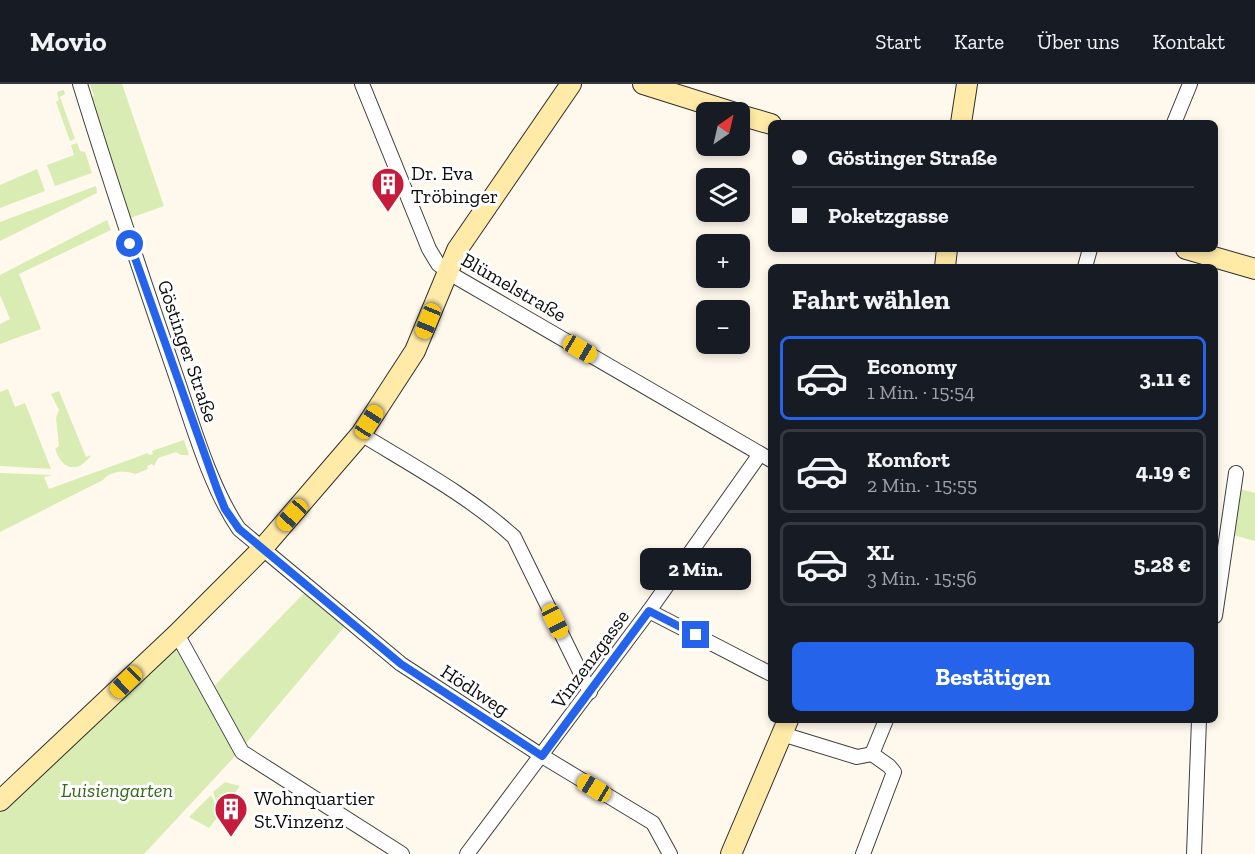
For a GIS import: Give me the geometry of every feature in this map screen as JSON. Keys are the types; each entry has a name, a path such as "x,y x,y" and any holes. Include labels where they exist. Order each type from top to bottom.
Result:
{"street":[{"name":"Göstinger Straße","path":"80,84 121,216 221,499 239,529 262,549"},
{"name":"Blümelstraße","path":"362,84 429,249 438,264 766,457"},
{"path":"0,801 177,634 262,549 361,434 415,351 457,250 571,84"},
{"path":"643,84 700,102"},
{"path":"962,120 967,84"},
{"path":"1175,120 1190,84"},
{"path":"750,118 768,123"},
{"path":"1191,252 1206,261 1255,269"},
{"path":"361,434 436,480 498,522 514,537 590,692"},
{"name":"Vinzenzgasse","path":"467,854 766,457"},
{"path":"1218,581 1236,473"},
{"name":"Hödlweg","path":"262,549 401,664 542,756 653,823 670,854"},
{"path":"649,611 768,672"},
{"path":"177,634 242,752 402,854"},
{"path":"872,754 885,723"},
{"path":"1194,854 1199,723"},
{"path":"731,854 785,727 857,757 872,754 894,772 863,854"}],"green space":[{"path":"90,84 122,84 164,206 130,218 90,98 94,96"},
{"path":"64,90 65,94 60,97 75,139 70,141 56,102 59,100 57,92"},
{"path":"77,143 80,151 85,152 92,173 55,186 47,165 74,155 71,145"},
{"path":"37,169 45,191 0,208 0,185"},
{"path":"96,186 97,193 0,241 0,222"},
{"path":"107,220 111,230 19,274 41,329 0,344 0,324 10,319 0,295 0,275"},
{"path":"8,389 15,407 25,403 51,469 0,466 0,392"},
{"path":"59,391 86,457 91,455 85,462 74,467 66,465 55,449 59,446 56,418 59,410 51,394"},
{"path":"184,440 189,455 176,452 158,458 154,466 152,464 147,466 148,469 135,474 114,473 0,532 0,473 52,475 44,477 49,489 148,453 153,454 152,451"},
{"path":"1240,489 1255,493 1255,541 1233,535"},
{"path":"305,592 345,626 243,747 212,688"},
{"name":"Luisiengarten","path":"178,648 238,753 144,854 0,854 0,813"},
{"path":"225,782 240,786 225,806 217,804 213,792"},
{"path":"211,795 220,814 209,828 189,817"}],"place":[{"name":"Dr. Eva Tröbinger","path":"388,213"},
{"name":"Wohnquartier St.Vinzenz","path":"231,838"}],"route":[{"path":"130,244 225,509 239,529 262,549 401,664 437,689 542,756 649,611 696,635"}]}
